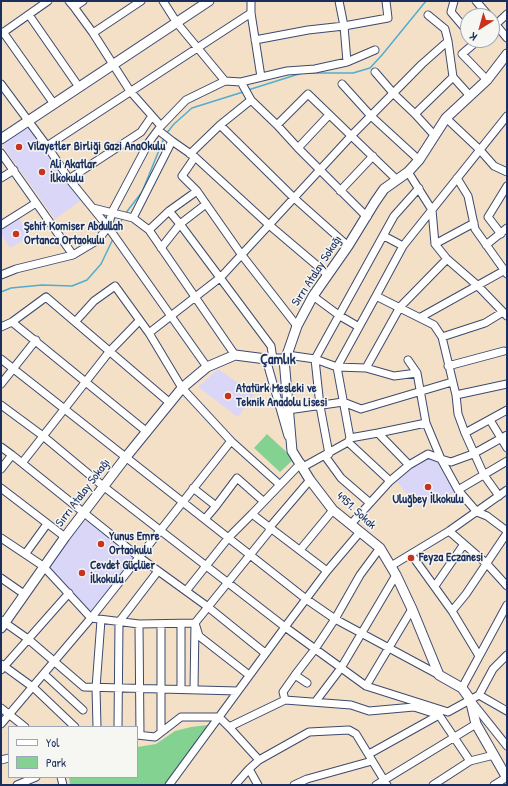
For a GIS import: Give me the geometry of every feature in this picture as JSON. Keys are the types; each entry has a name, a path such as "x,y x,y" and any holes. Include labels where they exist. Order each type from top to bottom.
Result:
{"main road":[{"path":"1,139 209,1"},
{"name":"Sırrı Atalay Sokağı","path":"285,357 297,326 312,296 348,246 384,189 408,172 419,160 446,118 487,80 505,59"},
{"path":"235,355 270,359 285,357 292,451"},
{"name":"Sırrı Atalay Sokağı","path":"2,623 103,486 182,388 207,367 235,355"},
{"name":"4951. Sokak","path":"292,451 310,480 333,510 380,548 396,575 412,609 439,675"},
{"path":"439,675 462,688 470,699 476,724 507,778"}],"street":[{"path":"48,1 2,33 54,104"},
{"path":"83,1 71,4 93,34 130,91 152,116 160,128 172,141 192,156 327,274"},
{"path":"93,34 141,1"},
{"path":"163,1 196,48 225,81"},
{"path":"251,1 251,13 261,77"},
{"path":"339,1 344,26 347,62"},
{"path":"255,40 308,30 344,26 388,18 386,1"},
{"path":"454,1 451,12 460,23"},
{"path":"47,146 251,13"},
{"path":"29,15 78,87"},
{"path":"428,15 445,29 453,77 470,96"},
{"path":"149,333 221,277 268,224 352,135 448,41"},
{"path":"468,48 462,54 487,80"},
{"path":"1,275 16,269 73,255 98,240 108,227 112,212 149,142 186,100 225,81 241,82 287,71 315,69 347,62 375,50"},
{"path":"375,72 435,136"},
{"path":"415,114 453,77"},
{"path":"241,82 251,100 278,125 319,170 367,217"},
{"path":"1,84 47,146 69,179 108,227 207,367"},
{"path":"342,84 371,116 419,160"},
{"path":"278,125 308,94 352,135 396,180"},
{"path":"251,100 220,125 192,156 182,176 197,191 241,254 297,326"},
{"path":"298,148 330,115"},
{"path":"69,179 141,132 152,116"},
{"path":"390,481 349,440 337,367 403,246 507,116"},
{"path":"446,118 480,150 494,166 507,172"},
{"path":"220,125 294,197 348,246"},
{"path":"133,218 172,141"},
{"path":"1,153 73,255"},
{"path":"340,191 373,156"},
{"path":"1,178 14,170"},
{"path":"408,172 432,210 435,244 447,259 477,285 505,314 485,323 442,337"},
{"path":"421,317 477,285 506,271 475,229 468,196 457,178"},
{"path":"501,234 488,217 507,186"},
{"path":"370,503 341,478 327,455 315,359 394,216 419,188"},
{"path":"149,230 168,211 197,191"},
{"path":"1,225 36,203"},
{"path":"161,248 180,224 206,204"},
{"path":"93,208 133,218 149,230 235,355"},
{"path":"168,211 180,224 221,277 271,346 270,359 292,451"},
{"path":"435,244 474,223"},
{"path":"486,245 507,228"},
{"path":"384,236 403,246"},
{"path":"366,368 400,307 447,259"},
{"path":"75,322 94,301 115,286 149,333 182,388 231,441 279,484"},
{"path":"312,296 340,316 359,327"},
{"path":"376,296 421,317 434,325 442,337 456,395 458,414 473,454 484,475 499,496"},
{"path":"1,327 12,322 46,297 170,403"},
{"path":"22,463 109,352 140,321"},
{"path":"12,322 36,340 147,432"},
{"path":"1,384 36,340"},
{"path":"448,366 506,351"},
{"path":"285,357 315,359 337,367 366,368 394,376 417,373"},
{"path":"1,359 251,554 306,599 335,619 362,632 388,648 439,675"},
{"path":"408,360 417,373 426,423 441,459 458,490 477,512 487,516 507,532 487,564 452,611"},
{"path":"288,410 343,402 362,409 421,390 452,382"},
{"path":"456,395 505,385 507,393"},
{"path":"1,405 43,436 103,486 205,566 229,582 285,627 366,686 448,712 479,695 494,668 507,655"},
{"path":"465,433 507,410"},
{"path":"490,420 504,436 507,448"},
{"path":"186,592 229,537 279,484 302,465 327,455 349,440 426,423"},
{"path":"378,433 409,465"},
{"path":"351,524 390,481 409,465 428,454 451,462 473,454 504,436"},
{"path":"1,724 34,688 91,618 231,441"},
{"path":"1,447 139,557 208,607 265,654"},
{"path":"1,469 12,455"},
{"path":"458,490 507,461"},
{"path":"205,519 237,478 263,501"},
{"path":"194,690 195,623 310,480"},
{"path":"1,488 65,537"},
{"path":"193,488 216,506"},
{"path":"391,566 449,531 507,490"},
{"path":"300,550 333,510"},
{"path":"252,514 327,570"},
{"path":"26,553 47,524"},
{"path":"449,531 487,564 507,586"},
{"path":"169,785 327,570 360,532"},
{"path":"1,538 26,553 43,566 91,618 139,624 161,625 195,623"},
{"path":"435,586 464,544"},
{"path":"285,700 283,692 315,649 335,619 360,575 380,548"},
{"path":"411,554 452,611 479,656"},
{"path":"118,726 119,622 158,571"},
{"path":"316,701 341,668 396,575"},
{"path":"1,578 24,594"},
{"path":"69,593 2,667 34,688 72,726"},
{"path":"462,688 507,605"},
{"path":"366,686 412,609"},
{"path":"97,726 96,688 101,620"},
{"path":"2,623 28,639 84,687 238,691"},
{"path":"195,623 200,636 249,675"},
{"path":"139,624 138,736 155,737 181,717 219,717 259,760"},
{"path":"181,624 181,689"},
{"path":"161,625 161,731"},
{"path":"44,674 83,710"},
{"path":"295,674 307,683"},
{"path":"479,695 507,711"},
{"path":"470,699 507,746"},
{"path":"229,727 285,700 316,701 351,705 370,711 414,708 439,715 470,760"},
{"path":"1,708 24,726"},
{"path":"294,785 371,757 439,715"},
{"path":"376,785 385,783 476,724"},
{"path":"235,785 259,760 309,732 349,730 356,734 385,783"},
{"path":"433,785 445,782 470,760 494,755"},
{"path":"249,769 258,785"},
{"path":"17,785 34,778"},
{"path":"494,785 507,778"}],"shaded area":[{"name":"Ali Akatlar İlkokulu","path":"28,124 83,199 55,219 2,145"},
{"name":"Şehit Komiser Abdullah Ortanca Ortaokulu","path":"19,218 31,236 10,248 1,233 1,229"},
{"path":"218,369 254,394 238,417 198,387"},
{"name":"Uluğbey İlkokulu","path":"426,457 440,461 458,492 417,506 396,481"},
{"name":"Cevdet Güçlüer İlkokulu","path":"86,519 136,558 91,616 45,566"}],"green space":[{"path":"267,434 294,459 280,472 254,448"},
{"path":"208,725 207,731 167,785 70,785 69,778 138,778 138,747 156,744 175,731"}],"waterway":[{"path":"306,73 353,73 370,68 426,1"},
{"path":"248,90 302,73"},
{"path":"166,134 174,124 192,108 243,92"},
{"path":"125,214 142,192 164,138"},
{"path":"115,233 122,219"},
{"path":"1,292 11,288 42,285 72,286 87,280 101,264 113,239"}],"place":[{"name":"Vilayetler Birliği Gazi AnaOkulu","path":"19,147"},
{"name":"Ali Akatlar İlkokulu","path":"42,172"},
{"name":"Şehit Komiser Abdullah Ortanca Ortaokulu","path":"16,234"},
{"name":"Atatürk Mesleki ve Teknik Anadolu Lisesi","path":"228,396"},
{"name":"Uluğbey İlkokulu","path":"428,487"},
{"name":"Yunus Emre Ortaokulu","path":"101,544"},
{"name":"Feyza Eczanesi","path":"411,558"},
{"name":"Cevdet Güçlüer İlkokulu","path":"82,573"}],"district":[{"name":"Çamlık","path":"278,360"}]}
